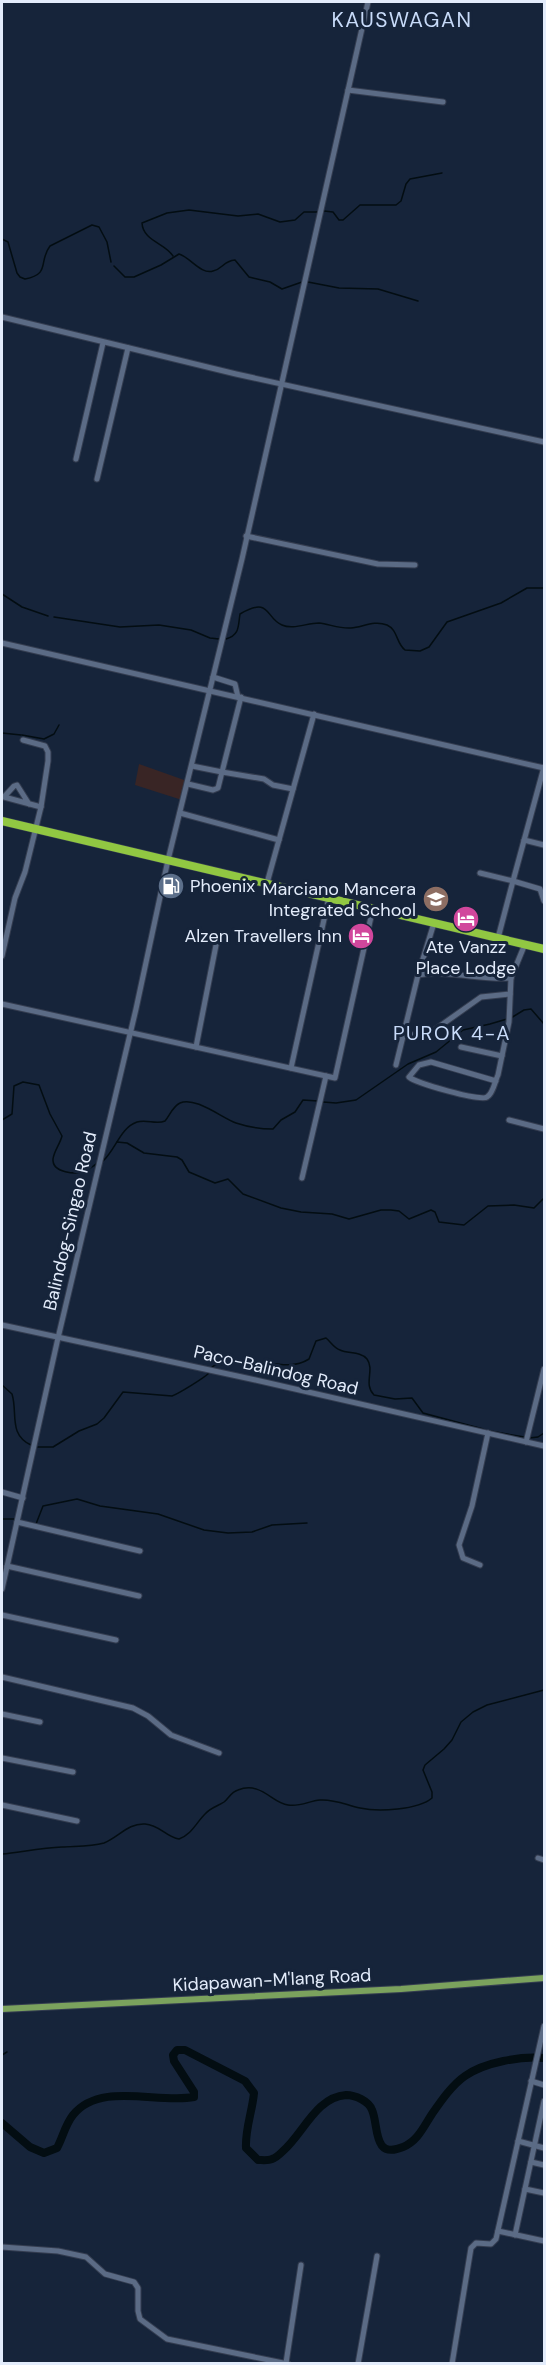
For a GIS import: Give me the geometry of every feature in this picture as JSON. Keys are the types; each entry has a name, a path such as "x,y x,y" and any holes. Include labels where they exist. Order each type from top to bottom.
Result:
{"highway":[{"path":"2,821 544,948"}],"main road":[{"name":"Kidapawan-M'lang Road","path":"2,2009 401,1989 544,1978"}],"street":[{"name":"Balindog-Singao Road","path":"2,1589 168,860 246,536 368,2"},
{"path":"348,90 443,102"},
{"path":"2,317 103,343 544,442"},
{"path":"76,459 103,343"},
{"path":"97,479 128,348"},
{"path":"246,536 378,564 416,565"},
{"path":"2,643 544,768 498,938"},
{"path":"188,784 217,790 222,772 239,697 235,684 213,677"},
{"path":"267,883 314,714"},
{"path":"2,952 40,807 48,752 40,744 23,740"},
{"path":"192,766 264,779 273,785 293,789"},
{"path":"3,796 17,784 29,804"},
{"path":"3,796 40,807"},
{"path":"180,813 279,840"},
{"path":"524,840 544,845"},
{"path":"480,873 540,889 544,901"},
{"path":"291,1068 329,897"},
{"path":"2,1004 335,1078 373,908"},
{"path":"396,1065 418,975 434,923"},
{"path":"196,1047 218,935"},
{"path":"496,1081 431,1062 419,1065 409,1077 482,1098 489,1096 496,1081 510,1017 511,978 525,944"},
{"path":"418,975 447,974 511,978"},
{"path":"402,1037 433,1031 481,997 510,994"},
{"path":"460,1047 502,1056"},
{"path":"302,1178 327,1076"},
{"path":"509,1120 544,1129"},
{"name":"Paco-Balindog Road","path":"2,1325 544,1446"},
{"path":"526,1442 544,1369"},
{"path":"480,1565 463,1558 459,1545 472,1506 489,1433"},
{"path":"2,1492 23,1498"},
{"path":"17,1522 140,1551"},
{"path":"7,1566 139,1596"},
{"path":"2,1615 116,1640"},
{"path":"2,1677 133,1708 148,1716 171,1735 219,1753"},
{"path":"2,1714 40,1722"},
{"path":"2,1758 73,1772"},
{"path":"2,1805 76,1821"},
{"path":"538,1858 544,1860"},
{"path":"452,2364 471,2246 476,2242 494,2243 498,2231 544,2026"},
{"path":"531,2081 544,2085"},
{"path":"515,2235 535,2146 541,2132 544,2102"},
{"path":"518,2141 544,2148"},
{"path":"531,2162 544,2165"},
{"path":"525,2189 544,2193"},
{"path":"498,2231 544,2241"},
{"path":"2,2247 58,2251 80,2256 94,2262 105,2274 134,2282 138,2288 140,2319 167,2339 287,2363 301,2265"},
{"path":"358,2364 377,2256"}],"shaded area":[{"path":"139,764 187,781 182,800 135,785"}],"waterway":[{"path":"324,211 333,212 339,220 343,220 360,205 396,205 401,201 406,184 410,179 442,173"},
{"path":"173,256 146,234 142,223 167,213 189,210 238,216 258,214 280,222 295,220 304,212 317,212"},
{"path":"2,239 8,242 17,273 25,279 41,271 50,246 92,225 99,227 107,242 111,262"},
{"path":"114,266 125,277 134,277 179,254 209,272 235,260 249,277 270,282 282,289 302,282"},
{"path":"308,282 339,288 378,289 418,301"},
{"path":"226,639 236,632 240,614 257,607 266,610 277,622 286,626 295,627 319,623 343,628 373,623 387,625 391,627 405,650 420,651 429,647 447,622 501,603 527,588 544,588"},
{"path":"2,594 22,607 48,616"},
{"path":"54,617 120,627 159,625 191,630 210,638 219,639"},
{"path":"22,735 44,739 54,734 59,725"},
{"path":"2,733 21,735"},
{"path":"511,1018 524,1010 531,1009 544,1024"},
{"path":"323,1102 356,1100 408,1064 436,1052 463,1030 507,1019"},
{"path":"2,1120 12,1114 14,1086 23,1082 39,1085 50,1114 62,1136 53,1159 56,1167 65,1172 76,1173 86,1171 98,1163"},
{"path":"103,1161 131,1125 141,1121 165,1121 173,1108 180,1103 193,1102 241,1124 273,1129 281,1120 295,1112 303,1100 318,1101"},
{"path":"117,1142 127,1143 144,1153 177,1157 182,1160 189,1172 215,1183 228,1179 243,1194 281,1208 332,1214 349,1219 381,1210 399,1211 409,1219 431,1210 435,1212 439,1222 464,1225 488,1206 514,1205 534,1208 544,1198"},
{"path":"211,1368 217,1364 231,1365 243,1361 285,1365 301,1363 309,1359 316,1341 326,1338 338,1349 361,1355 367,1359 370,1368 369,1386 374,1395 395,1399 412,1398 423,1413 483,1429"},
{"path":"38,1447 53,1447 79,1431 97,1424 123,1392 172,1396 209,1373"},
{"path":"2,1385 12,1394 16,1429 19,1435 31,1445"},
{"path":"490,1431 524,1437"},
{"path":"529,1438 538,1437 544,1433"},
{"path":"28,1522 36,1524 43,1506 77,1499 100,1506 158,1514 204,1530 228,1533 252,1532 272,1525 307,1523"},
{"path":"2,1519 15,1519"},
{"path":"2,1854 104,1843 139,1824 155,1826 179,1839 191,1831 209,1810 224,1802 236,1791 246,1788 260,1790 288,1805 325,1800 377,1810 417,1805 432,1798 432,1792 423,1770 425,1765 452,1740 461,1722 473,1712 487,1705 544,1690"},
{"path":"2,2123 30,2147 44,2153 57,2148 73,2115 84,2105 98,2099 114,2096 194,2097 194,2092 174,2061 173,2055 177,2050 185,2050 245,2081 254,2093 246,2148 258,2160 269,2160 276,2157 290,2144 318,2109 335,2097 346,2095 357,2097 368,2104 374,2116 381,2145 393,2150 403,2147 417,2137 447,2094 473,2071 503,2061 544,2058"},
{"path":"2,2055 7,2052"}],"place":[{"name":"Phoenix","path":"171,886"},
{"name":"Marciano Mancera Integrated School","path":"436,899"},
{"name":"Ate Vanzz Place Lodge","path":"466,919"},
{"name":"Alzen Travellers Inn","path":"361,936"}],"district":[{"name":"KAUSWAGAN","path":"402,20"},
{"name":"PUROK 4-A","path":"452,1033"}]}
